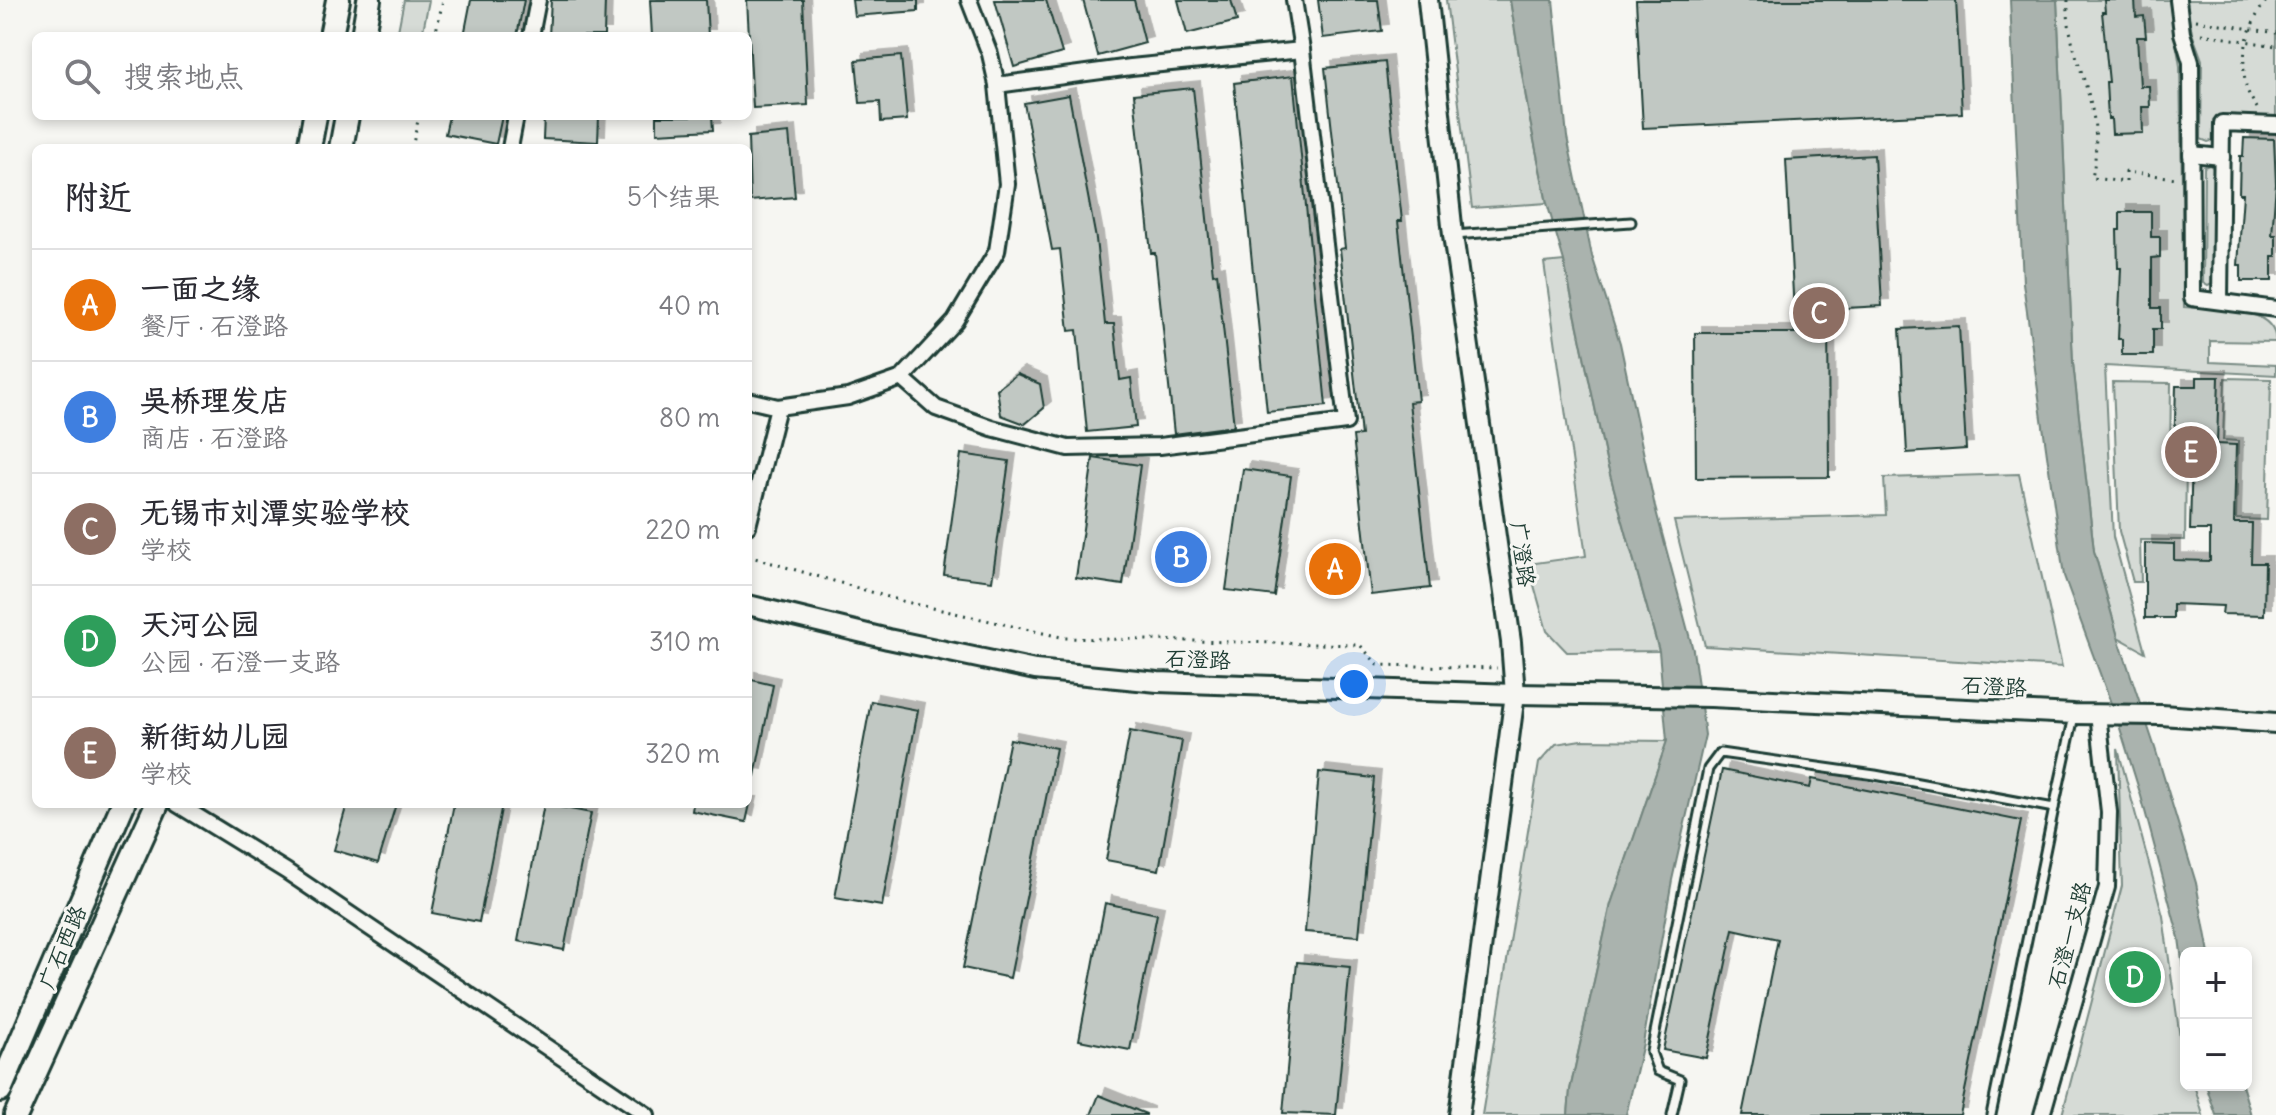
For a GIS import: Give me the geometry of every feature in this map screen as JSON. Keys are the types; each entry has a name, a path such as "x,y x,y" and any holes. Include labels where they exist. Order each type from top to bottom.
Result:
{"main road":[{"path":"332,32 338,0"},
{"path":"364,32 369,0"},
{"path":"310,144 314,120"},
{"path":"342,144 346,120"},
{"name":"广石西路","path":"0,1090 121,808"},
{"path":"16,1115 155,808"}],"street":[{"path":"532,32 538,0"},
{"path":"752,401 778,407 848,397 902,378 955,321 997,251 1007,184 997,85 990,54 969,0"},
{"path":"902,378 936,408 992,428 1068,448 1160,446 1346,422 1294,0"},
{"name":"广澄路","path":"1428,0 1453,235 1511,642 1515,694 1459,1115"},
{"path":"2178,0 2191,62 2192,298 2276,309"},
{"path":"997,85 1131,67 1302,50"},
{"path":"511,144 515,120"},
{"path":"2220,301 2222,123 2276,125"},
{"path":"2191,154 2222,157"},
{"path":"752,510 778,407"},
{"name":"石澄路","path":"752,606 1035,670 1158,682 1711,697 2074,714 2161,715 2276,723"},
{"name":"石澄一支路","path":"2042,1115 2107,887 2109,812 2098,714"},
{"path":"184,808 286,871 647,1115"}],"lane":[{"path":"1453,235 1631,222"},
{"path":"1991,1115 2074,714"},
{"path":"1672,1115 1680,1080 1658,1071 1651,1052 1708,769 1720,753 1875,775 2054,808"}],"path":[{"path":"436,32 443,0"},
{"path":"2068,0 2071,40 2092,108 2096,138 2092,178 2126,182 2126,172 2183,179"},
{"path":"2261,118 2246,87 2244,64 2251,29 2267,0"},
{"path":"2181,26 2191,19 2276,33"},
{"path":"2181,26 2276,46"},
{"path":"413,144 418,120"},
{"path":"752,557 902,601 1065,638 1360,645 1378,665 1513,668"}],"shaded area":[{"path":"404,0 429,0 423,32 398,32"},
{"path":"1446,0 1510,0 1547,203 1472,208"},
{"path":"1510,0 1553,0 1567,137 1592,256 1620,343 1655,507 1693,650 1705,735 1672,880 1643,1043 1626,1115 1568,1115 1570,1090 1611,904 1667,741 1659,651 1606,460 1564,261 1547,203"},
{"path":"2010,0 2057,0 2073,363 2094,551 2196,883 2208,947 2180,947 2119,725 2064,576 2023,283"},
{"path":"2057,0 2169,0 2180,66 2184,307 2226,309 2254,315 2273,330 2276,342 2210,341 2210,362 2276,365 2276,375 2105,366 2113,537 2145,652 2118,637 2094,551 2073,363"},
{"path":"2186,0 2276,0 2276,118 2216,116 2215,140 2208,142 2201,139 2202,60 2192,33"},
{"path":"2209,165 2214,168 2212,284 2208,286 2203,283 2204,167"},
{"path":"1564,261 1606,460 1659,651 1567,652 1547,631 1528,564 1586,556 1544,263"},
{"path":"2225,378 2271,379 2267,520 2236,519 2238,441 2223,440"},
{"path":"2113,382 2171,383 2170,460 2186,461 2185,540 2140,540 2141,582 2133,582 2119,531"},
{"path":"2019,474 2062,667 1705,646 1674,521 1886,515 1884,478"},
{"path":"1581,740 1667,741 1611,904 1570,1090 1568,1115 1482,1115 1539,763 1556,744"},
{"path":"2118,749 2163,916 2180,1038 2180,1091 2196,1091 2203,1115 2062,1115 2122,886"},
{"path":"2208,1091 2244,1091 2251,1115 2216,1115"}],"building":[{"path":"471,0 524,0 518,32 465,32"},
{"path":"551,0 605,0 604,32 549,32"},
{"path":"650,0 706,0 708,32 652,32"},
{"path":"747,0 803,0 808,105 753,108 752,32 749,32"},
{"path":"852,0 918,0 918,11 854,16"},
{"path":"995,0 1046,0 1062,53 1014,67"},
{"path":"1083,0 1134,0 1145,43 1098,56"},
{"path":"1178,0 1231,0 1237,21 1187,34"},
{"path":"1318,0 1378,0 1382,31 1323,38"},
{"path":"1636,0 1956,0 1962,113 1643,128"},
{"path":"2104,0 2135,0 2136,17 2144,16 2146,37 2137,37 2140,86 2149,86 2150,107 2142,107 2143,133 2112,134 2111,119 2108,119 2106,82 2109,82 2102,12 2105,12"},
{"path":"901,56 907,120 881,122 880,102 860,103 856,60"},
{"path":"1385,62 1402,221 1398,221 1418,401 1409,402 1430,588 1371,595 1353,436 1361,435 1340,249 1345,248 1325,68"},
{"path":"1293,76 1326,406 1267,412 1234,83"},
{"path":"1193,88 1213,274 1217,273 1234,426 1174,434 1134,94"},
{"path":"1069,95 1096,239 1105,324 1114,324 1120,380 1131,378 1136,427 1087,432 1077,330 1069,331 1060,249 1052,250 1024,103"},
{"path":"448,120 501,120 496,144 445,134"},
{"path":"544,120 599,120 598,142 543,139"},
{"path":"657,120 712,120 713,130 657,133"},
{"path":"789,133 795,197 752,201 752,144 748,144 748,137"},
{"path":"2244,138 2274,139 2276,184 2272,235 2276,235 2276,256 2272,256 2272,281 2241,281 2241,265 2238,265 2243,194 2239,194"},
{"path":"1874,155 1882,306 1828,309 1829,477 1696,478 1695,333 1795,333 1786,160"},
{"path":"2120,212 2151,212 2151,237 2160,237 2160,257 2152,258 2152,308 2161,308 2161,329 2153,329 2153,355 2122,355 2122,339 2118,339 2121,268 2118,268 2117,230 2120,230"},
{"path":"1959,326 1966,449 1907,453 1900,329"},
{"path":"1017,374 1040,384 1044,408 1025,424 1001,415 997,389"},
{"path":"2197,377 2219,377 2217,444 2236,445 2234,523 2252,523 2251,563 2265,563 2264,615 2222,614 2223,606 2173,604 2173,618 2145,618 2145,543 2174,544 2174,560 2210,561 2210,530 2190,530 2192,455 2174,454 2176,386 2197,386"},
{"path":"961,454 1009,461 992,581 944,575"},
{"path":"1093,458 1140,465 1123,585 1076,578"},
{"path":"1243,469 1291,476 1274,596 1226,590"},
{"path":"752,680 773,685 755,776 752,776"},
{"path":"871,701 918,710 882,906 835,898"},
{"path":"1130,731 1182,741 1159,870 1106,860"},
{"path":"1010,739 1056,748 1010,978 963,968"},
{"path":"1722,770 1810,788 1812,779 2021,821 1960,1115 1742,1115 1778,939 1733,929 1706,1058 1663,1050"},
{"path":"1319,772 1374,778 1359,936 1305,932"},
{"path":"346,808 395,808 378,863 334,850"},
{"path":"453,808 501,808 479,922 432,913"},
{"path":"543,808 591,813 564,950 518,941"},
{"path":"692,808 749,808 746,822 692,811"},
{"path":"1105,903 1157,914 1130,1050 1079,1040"},
{"path":"1297,962 1350,967 1336,1115 1283,1113"},
{"path":"1099,1095 1146,1114 1146,1115 1091,1115"}],"place":[{"name":"无锡市刘潭实验学校","path":"1819,313"},
{"name":"新街幼儿园","path":"2191,452"},
{"name":"吴桥理发店","path":"1181,557"},
{"name":"一面之缘","path":"1335,569"},
{"name":"天河公园","path":"2135,977"}]}
